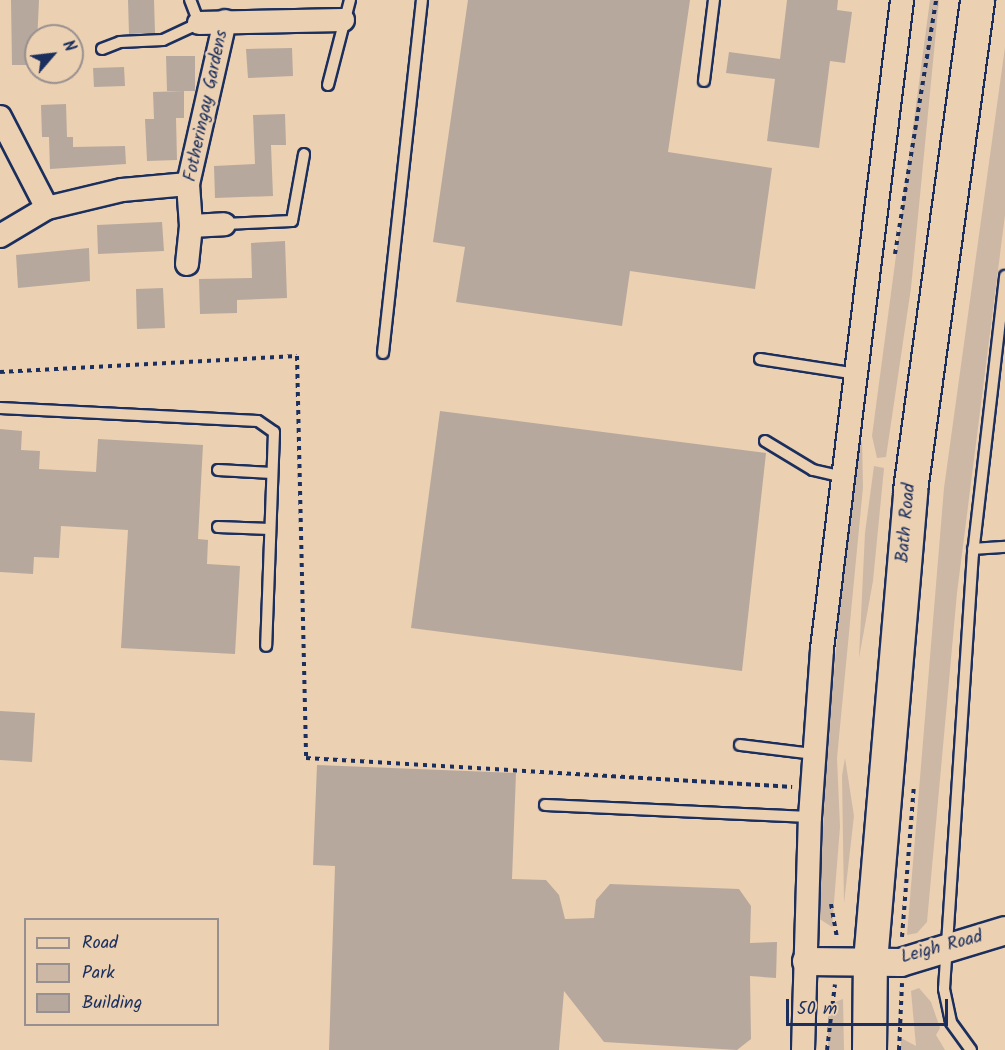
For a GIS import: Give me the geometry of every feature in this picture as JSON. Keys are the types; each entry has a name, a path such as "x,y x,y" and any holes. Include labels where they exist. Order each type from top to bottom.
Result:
{"main road":[{"name":"Bath Road","path":"869,1050 885,962 910,490 978,0"}],"street":[{"path":"803,1050 813,754 902,0"},
{"name":"Fotheringay Gardens","path":"199,23 346,10"},
{"name":"Fotheringay Gardens","path":"187,264 191,226 188,184 225,21"},
{"path":"0,117 47,208"},
{"path":"0,236 47,208 122,190 188,184"},
{"path":"191,226 224,224"},
{"name":"Leigh Road","path":"806,960 885,962 947,950 1005,930"}],"lane":[{"path":"102,50 120,42 163,40 199,23 190,0"},
{"path":"383,353 422,0"},
{"path":"704,81 714,0"},
{"path":"328,85 346,10"},
{"path":"224,224 292,221 304,154"},
{"path":"971,1050 944,1006 973,549 1005,276"},
{"path":"760,359 858,374"},
{"path":"0,408 258,421 274,432 266,646"},
{"path":"765,441 813,471 844,477"},
{"path":"218,470 272,473"},
{"path":"218,527 270,529"},
{"path":"973,549 1005,547"},
{"path":"740,745 813,754"},
{"path":"545,805 810,817"}],"path":[{"path":"895,256 936,0"},
{"path":"0,372 297,356 306,758 811,788"},
{"path":"899,1050 904,1006 885,962 915,773"},
{"path":"827,1050 837,961 830,901"}],"green space":[{"path":"930,0 939,0 911,288 886,457 877,458 872,436"},
{"path":"1005,47 1005,215 957,593 927,922 917,933 907,935 944,488"},
{"path":"862,440 863,487 837,758 840,827 832,927 818,918 828,737 852,475"},
{"path":"874,466 884,468 873,581 859,658 865,533"},
{"path":"845,758 854,816 844,903 842,776"},
{"path":"919,988 931,1002 940,1028 936,1035 945,1050 901,1050 901,1038 916,1046 911,991"},
{"path":"843,999 844,1050 828,1050 828,1005"}],"building":[{"path":"11,0 39,0 38,24 24,24 24,65 12,65"},
{"path":"128,0 154,0 155,33 129,34"},
{"path":"468,0 690,0 668,152 772,168 755,289 630,271 622,326 456,302 465,247 433,242"},
{"path":"787,0 838,0 837,10 852,12 845,63 830,61 819,148 767,141 775,79 726,73 729,52 780,59"},
{"path":"292,48 293,76 248,78 246,49"},
{"path":"166,56 195,56 195,91 167,91"},
{"path":"124,67 125,86 94,87 93,68"},
{"path":"184,91 184,118 176,118 177,160 147,161 145,119 154,119 153,92"},
{"path":"66,104 67,137 73,137 73,147 125,146 126,164 50,169 49,137 42,137 41,105"},
{"path":"285,114 286,145 271,145 273,196 215,198 214,166 255,164 253,115"},
{"path":"162,222 164,251 98,254 97,225"},
{"path":"285,241 287,298 237,300 237,313 200,314 199,279 252,278 251,243"},
{"path":"89,248 90,281 18,288 16,255"},
{"path":"163,288 165,328 137,329 136,289"},
{"path":"440,411 766,453 742,671 411,628"},
{"path":"0,429 22,431 21,450 40,451 39,469 96,472 98,439 203,445 198,539 208,540 207,564 240,566 235,654 121,648 128,530 61,526 59,558 34,557 33,574 0,572"},
{"path":"0,711 35,713 32,762 0,760"},
{"path":"317,765 516,773 512,879 546,880 559,895 565,919 594,918 596,900 610,884 739,889 751,906 750,943 777,942 776,978 750,976 751,1039 737,1050 604,1042 564,991 559,1050 329,1050 335,866 313,865"}]}
